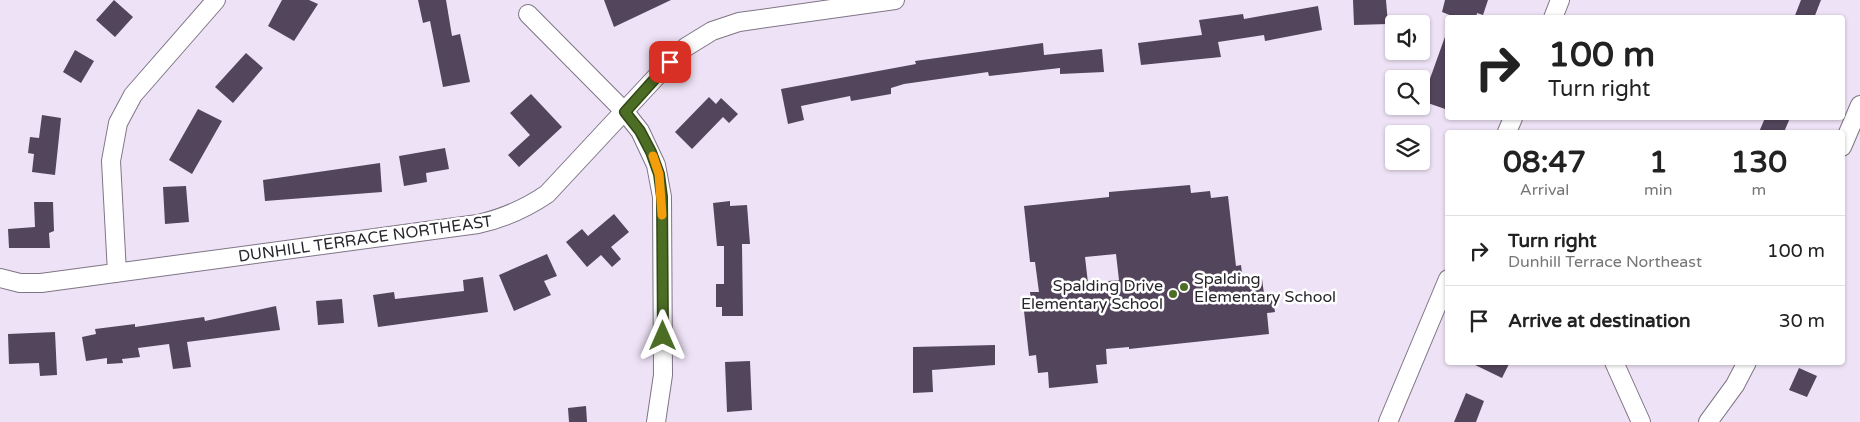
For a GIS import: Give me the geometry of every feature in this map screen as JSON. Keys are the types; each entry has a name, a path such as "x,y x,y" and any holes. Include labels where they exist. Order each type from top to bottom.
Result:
{"street":[{"path":"117,273 111,161 118,123 133,94 216,0"},
{"name":"DUNHILL TERRACE NORTHEAST","path":"0,278 20,283 40,283 500,220 525,209 547,194 670,62 686,48 712,31 739,22 895,0"},
{"path":"1554,15 1560,0"},
{"path":"528,14 625,112 640,131 651,152 659,174 662,197 663,375 656,422"},
{"path":"1845,140 1860,105"},
{"path":"1388,422 1445,286"},
{"path":"1615,365 1641,422"},
{"path":"1708,422 1735,385 1746,365"}],"building":[{"path":"114,0 133,17 115,37 96,20"},
{"path":"282,0 309,0 318,4 294,41 268,26"},
{"path":"418,0 446,0 452,36 460,34 470,82 443,87 430,21 423,23"},
{"path":"604,0 671,0 614,27"},
{"path":"1353,0 1386,0 1387,15 1385,15 1385,24 1354,25"},
{"path":"1445,0 1488,0 1483,15 1477,13 1477,15 1450,15 1442,12"},
{"path":"1801,0 1821,0 1815,15 1795,15"},
{"path":"1318,6 1322,30 1265,41 1264,35 1218,42 1221,57 1141,65 1138,43 1202,35 1199,20 1243,14 1244,19"},
{"path":"1445,37 1445,109 1430,104 1430,79"},
{"path":"1043,43 1044,55 1102,49 1104,72 1060,74 1060,68 989,76 988,72 904,84 891,88 891,94 851,101 850,96 801,106 804,120 788,124 781,89 916,64 915,61"},
{"path":"75,50 94,61 81,83 63,72"},
{"path":"246,53 263,68 233,103 215,87"},
{"path":"531,94 562,127 519,167 508,155 530,135 510,113"},
{"path":"709,97 716,104 721,98 738,114 729,123 723,117 692,149 675,132"},
{"path":"198,109 222,121 192,174 169,160"},
{"path":"42,115 61,118 55,175 32,172 34,154 28,153 30,137 39,138"},
{"path":"1764,120 1789,120 1785,130 1760,130"},
{"path":"445,148 449,169 426,173 427,182 404,186 399,156"},
{"path":"380,163 382,192 265,201 263,180"},
{"name":"Spalding Elementary School","path":"1190,185 1191,193 1210,191 1211,198 1228,196 1236,266 1241,265 1243,282 1262,279 1265,301 1273,300 1275,312 1267,313 1269,334 1129,349 1129,347 1106,349 1107,364 1096,365 1098,383 1049,388 1048,372 1038,373 1036,355 1029,356 1024,311 1032,310 1030,292 1039,292 1035,262 1030,262 1024,206 1109,197 1109,192","holes":["1116,254 1119,280 1088,283 1085,257"]},
{"path":"186,186 189,222 165,224 163,187"},
{"path":"730,201 730,206 747,205 750,244 742,244 743,316 722,316 722,307 716,307 716,284 724,284 724,246 717,246 713,203"},
{"path":"34,202 53,202 54,231 49,233 50,248 9,248 8,229 35,227"},
{"path":"614,214 629,232 611,247 621,259 612,267 601,255 587,267 566,242 582,229 588,236"},
{"path":"547,254 557,276 544,281 551,295 514,311 499,275"},
{"path":"483,277 488,312 378,327 373,295 394,292 395,299 464,291 463,280"},
{"path":"342,299 344,323 318,325 316,301"},
{"path":"276,306 280,330 187,342 191,367 173,369 169,344 138,348 140,357 122,359 123,363 107,364 107,358 86,361 82,337 96,334 95,329 135,324 135,327 204,317 205,321"},
{"path":"55,332 57,375 40,376 39,363 9,364 8,334"},
{"path":"995,345 995,365 932,370 933,392 913,393 913,347"},
{"path":"750,361 752,410 727,412 725,362"},
{"path":"1475,365 1508,365 1502,378"},
{"path":"1799,368 1817,376 1807,397 1789,390"},
{"path":"1466,393 1484,401 1476,422 1454,422"},
{"path":"586,406 587,422 569,422 568,408"}],"slow traffic":[{"path":"653,156 659,174 662,215"}],"place":[{"name":"Spalding Elementary School","path":"1184,287"},
{"name":"Spalding Drive Elementary School","path":"1173,294"}],"route":[{"path":"663,336 662,197 659,174 651,152 640,131 625,112 670,62"}]}
